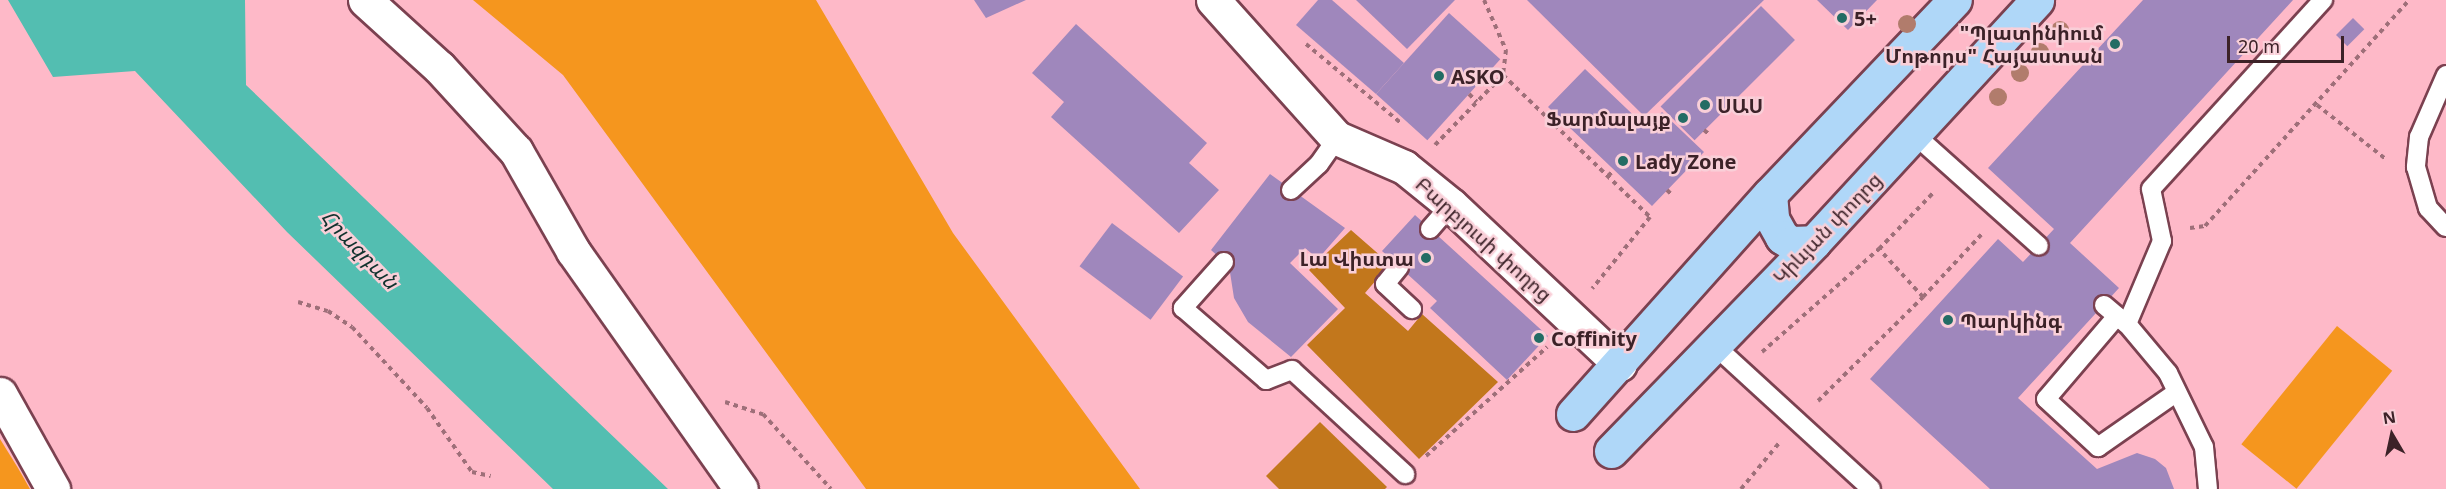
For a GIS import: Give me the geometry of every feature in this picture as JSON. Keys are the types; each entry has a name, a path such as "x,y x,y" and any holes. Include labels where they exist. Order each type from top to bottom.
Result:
{"main road":[{"path":"1573,414 1770,194 1955,0"},
{"name":"Կիևյան փողոց","path":"1611,451 1814,242 2037,0"},
{"path":"1770,194 1772,219 1782,237 1791,243 1814,242"}],"street":[{"path":"365,0 439,67 516,151 573,251 741,489"},
{"name":"Բարբյուսի փողոց","path":"1213,0 1337,138 1404,167 1441,217 1570,317 1620,364"},
{"path":"0,394 53,489"}],"lane":[{"path":"2177,392 2098,447 2046,399 2116,315 2162,241 2151,189 2324,0"},
{"path":"2446,75 2419,137 2416,168 2428,208 2446,227"},
{"path":"1915,135 2038,246"},
{"path":"1291,189 1318,164 1337,138"},
{"path":"1224,262 1183,308 1266,380 1292,370 1405,474"},
{"path":"1399,267 1385,284 1412,309"},
{"path":"2116,315 2168,373 2204,447 2208,489"},
{"path":"1714,345 1871,489"}],"path":[{"path":"1426,145 1431,148 1503,75 1506,50 1484,0"},
{"path":"2205,226 2317,105 2409,0"},
{"path":"1304,43 1380,106"},
{"path":"1405,474 1540,356 1650,217 1503,75"},
{"path":"1469,94 1477,102"},
{"path":"2317,105 2421,187"},
{"path":"1704,130 1710,135"},
{"path":"1690,166 1695,171"},
{"path":"1608,176 1614,170"},
{"path":"1923,297 1879,249 1955,170"},
{"path":"1667,190 1672,195"},
{"path":"1741,489 1796,422 1923,297 2001,212"},
{"path":"298,302 328,311 352,327 427,408 472,472 490,476"},
{"path":"719,400 763,414 831,489"}],"shaded area":[{"path":"473,0 816,0 953,233 1140,489 866,489 563,75"},
{"path":"1351,230 1390,264 1365,293 1408,331 1422,314 1498,382 1419,459 1307,345 1345,308 1309,270"},
{"path":"2337,326 2392,371 2297,489 2241,444"},
{"path":"1320,422 1387,487 1385,489 1279,489 1266,476"},
{"path":"0,439 18,468 30,489 0,489"}],"water":[{"name":"Հրազդան","path":"8,0 245,0 246,85 668,489 553,489 287,232 135,71 53,77"}],"building":[{"path":"974,0 1026,0 986,18"},
{"path":"1318,0 1332,0 1404,63 1376,94 1296,25"},
{"path":"1356,0 1455,0 1407,49"},
{"path":"1527,0 1764,0 1644,116"},
{"path":"1817,0 1877,0 1848,30"},
{"path":"2143,0 2293,0 2070,243 2119,288 2018,398 2097,469 2137,453 2155,459 2166,468 2174,489 1990,489 1870,379 1998,239 2023,262 2054,229 1988,168"},
{"path":"1761,6 1795,40 1695,140 1661,106"},
{"name":"ASKO","path":"1449,13 1500,59 1427,140 1376,94"},
{"path":"2353,18 2364,29 2347,46 2336,35"},
{"path":"1076,24 1207,143 1189,163 1219,190 1179,233 1051,117 1064,102 1032,73"},
{"path":"1585,69 1647,128 1662,112 1704,152 1652,206 1548,107"},
{"path":"1270,174 1345,228 1318,259 1305,248 1290,263 1338,309 1291,357 1248,322 1234,298 1229,266 1211,250"},
{"path":"1415,215 1548,336 1507,380 1430,308 1437,301 1382,251"},
{"path":"1112,223 1183,277 1151,320 1080,266"}],"place":[{"name":"5+","path":"1842,18"},
{"name":"\"Պլատինիում Մոթորս\" Հայաստան","path":"2115,44"},
{"name":"ASKO","path":"1439,76"},
{"name":"ՍԱՍ","path":"1705,105"},
{"name":"Ֆարմալայք","path":"1683,118"},
{"name":"Lady Zone","path":"1623,161"},
{"name":"Լա Վիստա","path":"1426,258"},
{"name":"Պարկինգ","path":"1948,320"},
{"name":"Coffinity","path":"1539,338"}]}
